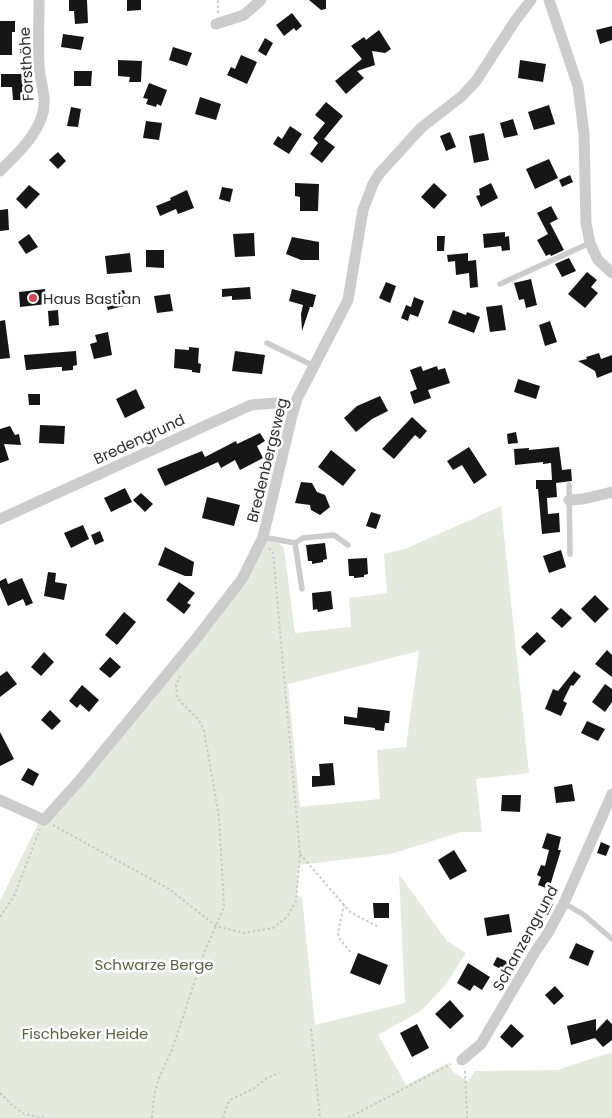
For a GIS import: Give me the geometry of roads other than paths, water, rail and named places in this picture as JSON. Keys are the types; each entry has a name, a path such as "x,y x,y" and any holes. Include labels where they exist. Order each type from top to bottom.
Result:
{"street":[{"name":"Forsthöhe","path":"0,171 24,145 43,115 45,98 40,68 38,0"},
{"path":"216,24 244,15 260,0"},
{"name":"Bredenbergsweg","path":"0,800 44,820 79,781 195,640 242,579 263,536 294,407 348,300 362,210 367,197 379,174 421,128 462,96 476,81 514,21 531,0"},
{"path":"549,0 578,86 584,134 586,223 590,243 598,260 612,274"},
{"name":"Bredengrund","path":"0,519 251,405 275,403 294,407"},
{"path":"569,500 583,499 612,492"},
{"name":"Schanzengrund","path":"462,1060 481,1044 548,933 564,903 612,794"}],"lane":[{"path":"500,284 590,243"},
{"path":"266,343 314,366"},
{"path":"569,485 570,554"},
{"path":"263,536 295,542 303,538 334,535 348,545"},
{"path":"295,542 302,589"},
{"path":"564,903 584,915 612,938"}],"place":[{"name":"Haus Bastian","path":"33,298"}],"park label":[{"name":"Schwarze Berge","path":"154,964"},
{"name":"Fischbeker Heide","path":"85,1033"}]}
